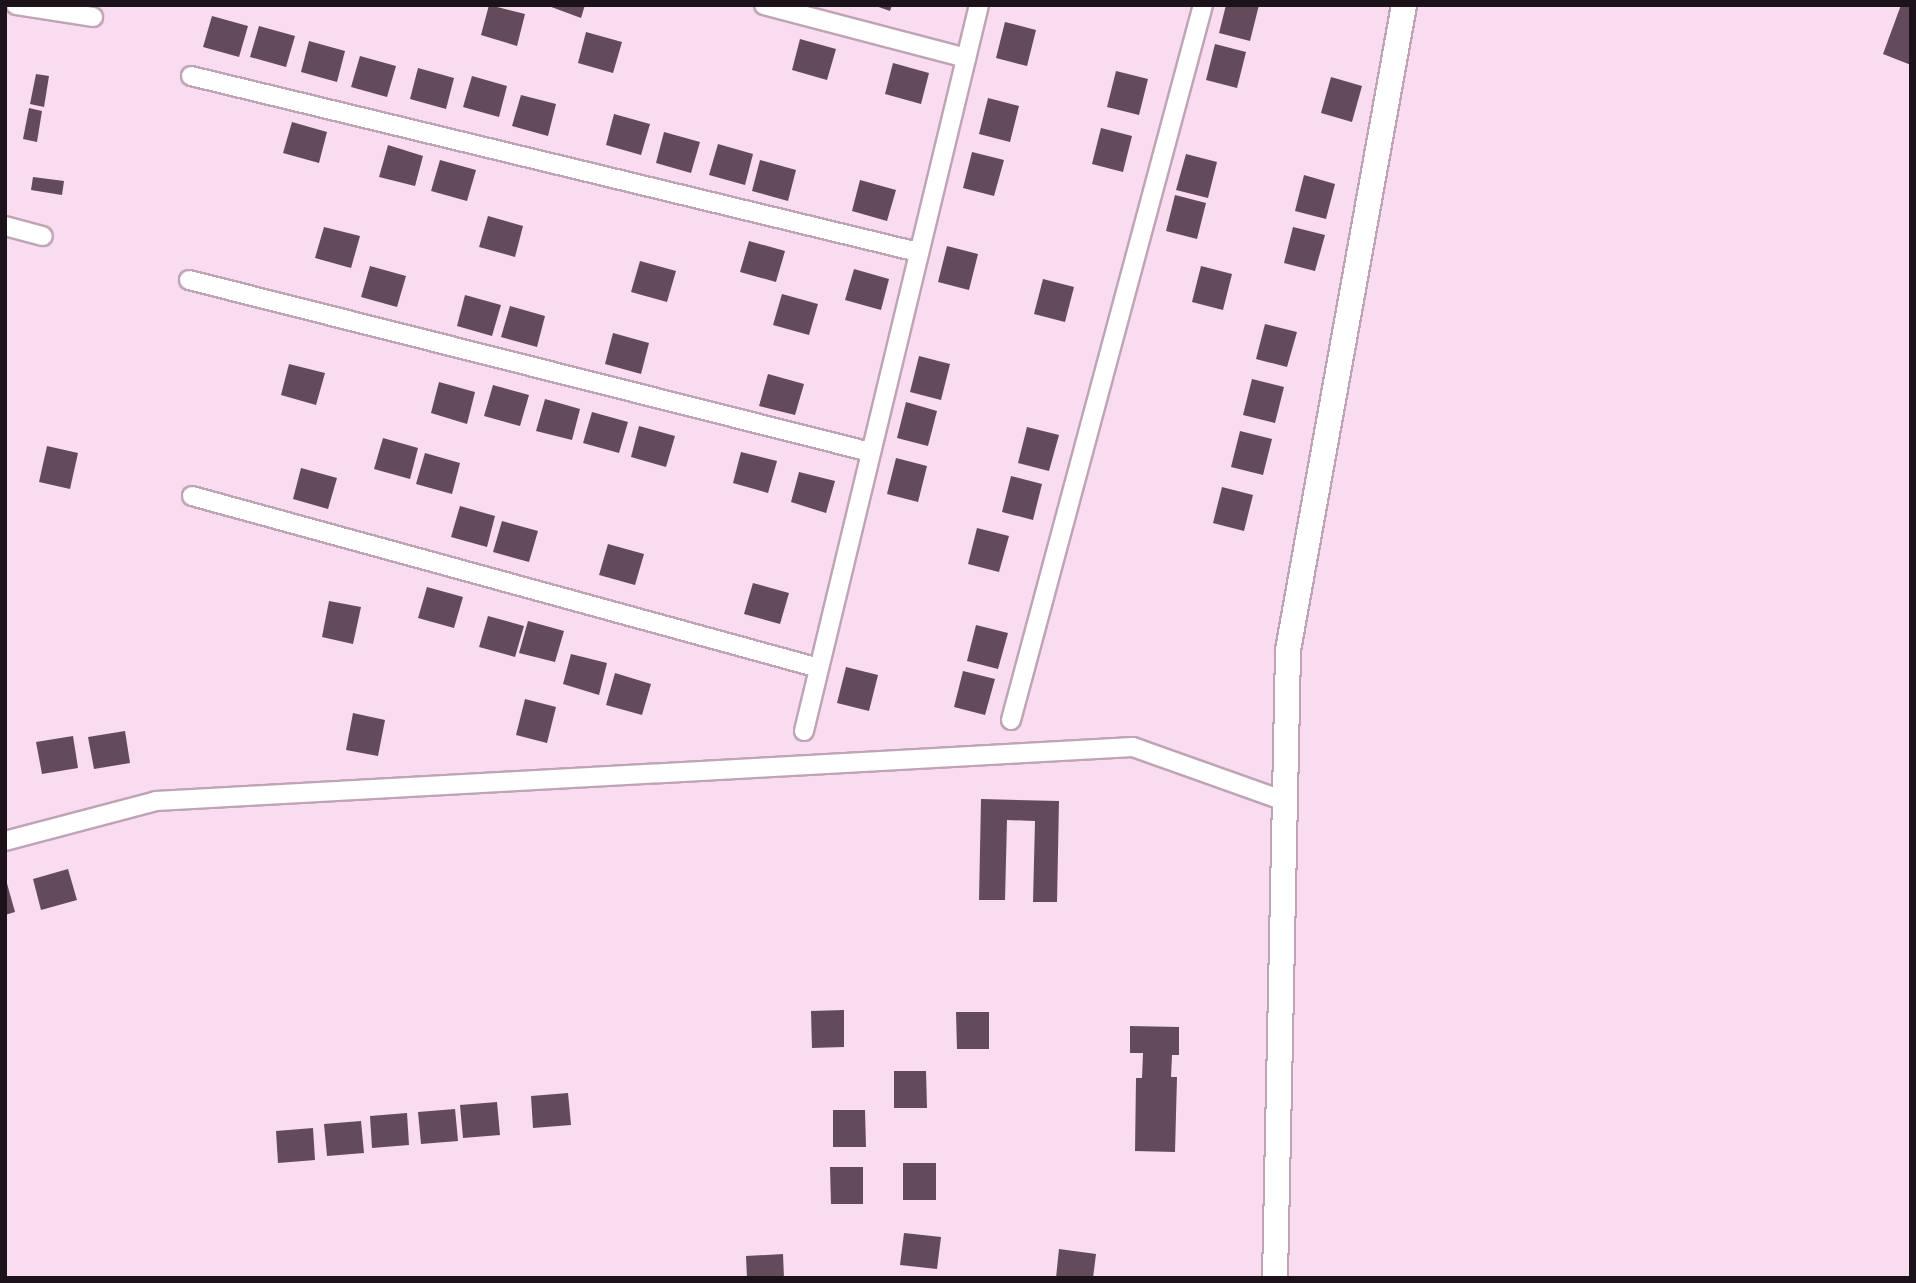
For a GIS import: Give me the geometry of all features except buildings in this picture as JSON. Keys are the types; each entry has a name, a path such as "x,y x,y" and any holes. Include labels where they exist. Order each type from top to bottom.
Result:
{"street":[{"path":"16,5 93,17"},
{"path":"764,5 966,58"},
{"path":"804,731 979,5"},
{"path":"1011,720 1203,5"},
{"path":"1275,1278 1282,800 1288,650 1404,5"},
{"path":"191,76 918,252"},
{"path":"5,226 43,236"},
{"path":"189,280 870,452"},
{"path":"192,496 819,668"},
{"path":"5,841 156,802 1133,747 1282,800"}]}
